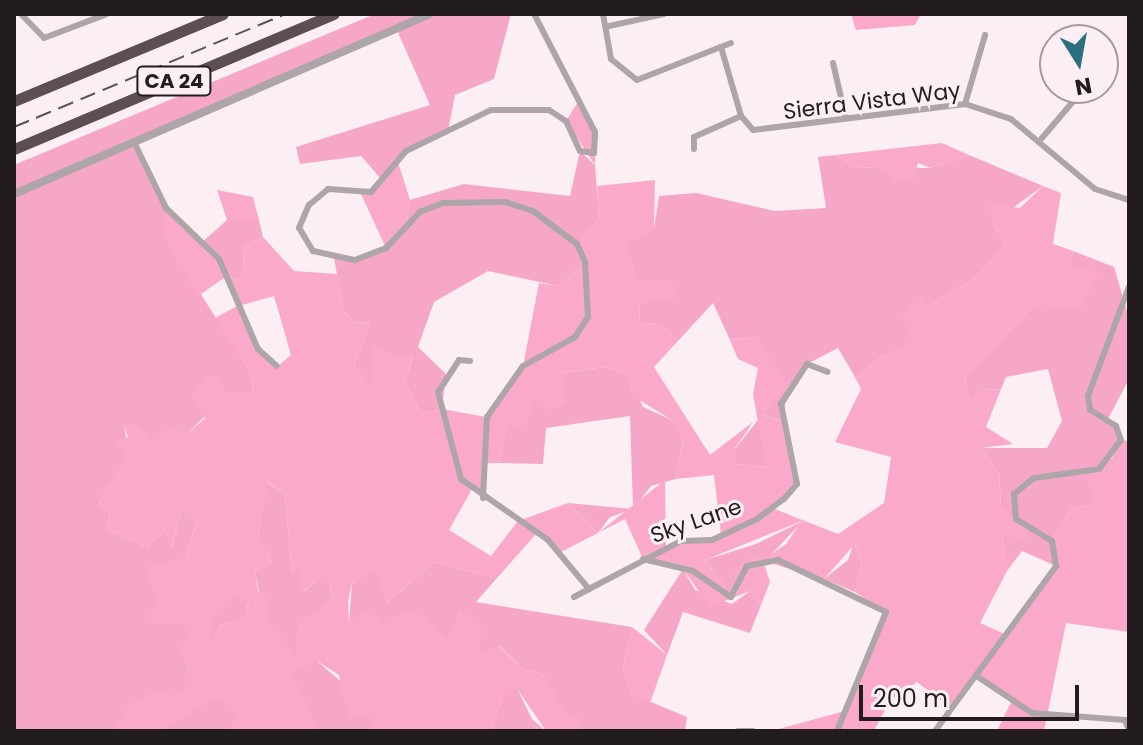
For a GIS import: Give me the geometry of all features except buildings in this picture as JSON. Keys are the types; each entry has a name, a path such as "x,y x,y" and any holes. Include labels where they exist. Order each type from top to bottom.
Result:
{"highway":[{"name":"CA 24","path":"14,101 223,14"},
{"name":"CA 24","path":"14,149 334,14"}],"street":[{"path":"21,14 44,38 107,14"},
{"path":"14,194 429,14"},
{"path":"483,498 487,417 523,366 575,337 588,317 585,262 577,244 533,211 505,202 443,203 420,212 386,248 354,260 313,251 299,228 309,205 328,189 371,192 406,151 491,110 549,110 566,121 580,151 594,153 595,132 534,14"},
{"path":"603,14 609,26 611,59 637,80 731,43"},
{"path":"609,26 664,14"},
{"path":"965,104 985,35"},
{"path":"694,149 694,137 741,116 721,47"},
{"path":"833,63 846,119"},
{"name":"Sierra Vista Way","path":"741,116 753,130 770,131 965,104 1042,138 1095,189 1129,200"},
{"path":"1042,138 1071,104"},
{"path":"134,142 166,208 219,259 258,349 277,366"},
{"path":"935,731 978,677 1056,566 1052,541 1016,519 1014,494 1034,478 1099,469 1121,440 1116,426 1090,410 1088,396 1129,287"},
{"path":"470,361 459,360 438,392 461,479 483,498 548,540 589,589"},
{"name":"Sky Lane","path":"574,597 681,541 712,540 785,497 797,484 781,404 807,364 828,372"},
{"path":"643,559 693,571 731,597 747,566 778,560 886,612 837,731"},
{"path":"978,677 1032,713 1125,720 1129,731"},
{"path":"738,731 753,731"}],"shaded area":[{"path":"375,14 511,14 494,79 455,95 448,131 406,151 382,180 361,156 300,164 296,147 430,105 396,28 134,142 166,208 183,266 249,370 254,392 226,395 187,434 149,444 124,424 129,456 98,504 110,513 106,529 147,547 165,530 172,548 181,509 197,518 186,558 195,624 188,671 264,617 255,571 272,562 258,537 267,482 285,494 292,575 300,567 304,591 328,572 332,599 298,627 317,661 399,731 14,731 14,165"},
{"path":"851,14 921,14 915,25 856,30"},
{"path":"578,102 595,132 595,165 566,121"},
{"path":"942,143 969,155 931,168 918,163 914,178 897,182 879,168 855,167 836,155"},
{"path":"580,151 595,165 599,218 577,244 585,262 559,286 488,271 434,302 418,347 446,374 442,409 422,414 405,383 413,355 397,359 373,346 374,393 354,365 370,323 354,322 343,310 334,257 354,260 386,248 406,227 410,200 464,184 570,196"},
{"path":"836,155 855,167 931,168 969,155 1043,186 992,223 1006,245 975,278 928,306 915,296 915,342 879,358 856,379 838,348 807,364 788,387 782,421 763,415 767,467 735,464 734,450 762,415 758,337 730,340 713,303 678,341 660,324 640,323 639,304 678,296 671,281 636,281 626,244 654,228 659,196 696,193 775,211 826,208 818,157"},
{"path":"397,159 410,200 406,227 386,248 360,192 367,193"},
{"path":"655,180 654,228 627,244 636,281 671,281 679,296 639,305 640,323 660,324 678,341 654,367 710,455 753,422 734,450 735,464 766,467 753,394 758,368 738,359 730,340 758,337 788,387 762,415 782,421 797,484 772,508 838,534 884,503 891,457 835,442 861,389 856,379 879,358 915,342 902,317 916,295 928,306 975,278 1006,245 992,223 991,203 1020,208 1043,186 1061,193 1053,244 1073,251 1069,268 1097,272 1081,308 1034,305 965,377 969,403 983,390 1001,389 986,427 1013,444 981,448 999,473 1001,507 1028,527 1027,541 1002,534 1007,571 980,623 1007,635 1056,566 1052,541 1072,508 1095,504 1085,474 1112,458 1121,440 1129,441 1129,632 1066,623 1044,731 997,731 1012,700 978,677 951,708 917,682 890,700 874,731 771,731 845,711 886,612 855,592 862,564 855,544 824,579 763,561 770,582 761,605 750,591 710,607 683,569 643,559 625,519 598,533 561,552 537,533 497,578 434,562 388,602 375,569 352,583 348,602 349,623 373,607 381,628 403,612 423,615 447,639 461,611 482,626 479,655 499,646 523,669 542,674 565,714 580,719 580,731 546,731 516,687 501,700 491,731 368,731 375,714 348,719 339,675 317,661 291,672 319,731 229,731 237,712 216,698 160,731 112,731 130,705 153,692 177,695 194,682 180,650 194,625 143,622 156,605 147,565 186,558 197,519 181,509 171,551 165,530 147,547 106,529 110,513 98,504 129,456 114,441 128,437 123,423 141,427 150,443 172,426 187,434 205,418 192,395 205,377 218,378 226,395 254,391 249,370 215,318 241,304 224,278 198,296 163,235 166,208 219,259 224,277 244,279 243,247 263,237 294,271 337,274 343,310 354,322 370,323 354,365 373,391 372,345 397,359 413,354 405,383 422,414 442,409 486,417 523,366 539,283 559,286 585,262 577,244 599,218 597,186","holes":["274,296 291,355 278,366 258,349 242,305","604,367 628,374 631,395 672,420 683,439 676,479 714,475 721,535 666,548 665,480 598,533 568,503 518,521 491,556 449,530 472,489 483,498 484,463 499,463 505,430 526,425 534,396 550,410 567,404 561,373","268,482 285,494 292,576 300,568 303,591 328,573 332,598 298,627 296,655 264,617 271,602 258,591 255,571 272,562 258,536","802,521 786,544 763,560 751,555 734,570 738,592 731,597 705,560","230,597 249,599 245,618 220,625 212,642 212,615"]},
{"path":"217,190 253,197 259,220 227,220"},
{"path":"227,220 259,220 263,237 243,247 244,279 224,277 200,244"},
{"path":"1073,251 1114,267 1129,318 1129,379 1108,419 1121,440 1099,469 1095,504 1072,508 1052,541 1056,566 1022,551 1007,571 1002,534 1016,519 1001,507 999,473 981,448 1047,448 1062,421 1048,369 1006,377 1001,389 983,390 969,403 965,377 1034,305 1062,303 1097,273 1069,268"},
{"path":"604,367 628,374 643,407 672,420 683,438 676,479 651,486 633,509 630,416 546,428 543,464 499,463 505,430 534,395 561,373"},
{"path":"568,503 633,509 610,517 598,533"},
{"path":"803,521 731,597 705,560 756,544"},
{"path":"854,542 862,564 855,592 824,579 848,560"},
{"path":"434,562 497,578 476,602 632,627 623,668 632,694 687,717 685,731 580,731 580,719 565,715 542,674 523,669 500,646 479,656 461,611 448,639 349,624 352,583 376,568 388,602"},
{"path":"683,569 695,590 732,604 750,591 761,605 750,633 683,612 667,655 644,630"},
{"path":"230,596 249,599 245,618 220,625 211,645 212,615"},
{"path":"632,627 667,655 650,703 632,694 623,668"},
{"path":"516,686 532,719 546,731 491,731 501,700"}],"railway":[{"path":"14,127 285,14"}]}
